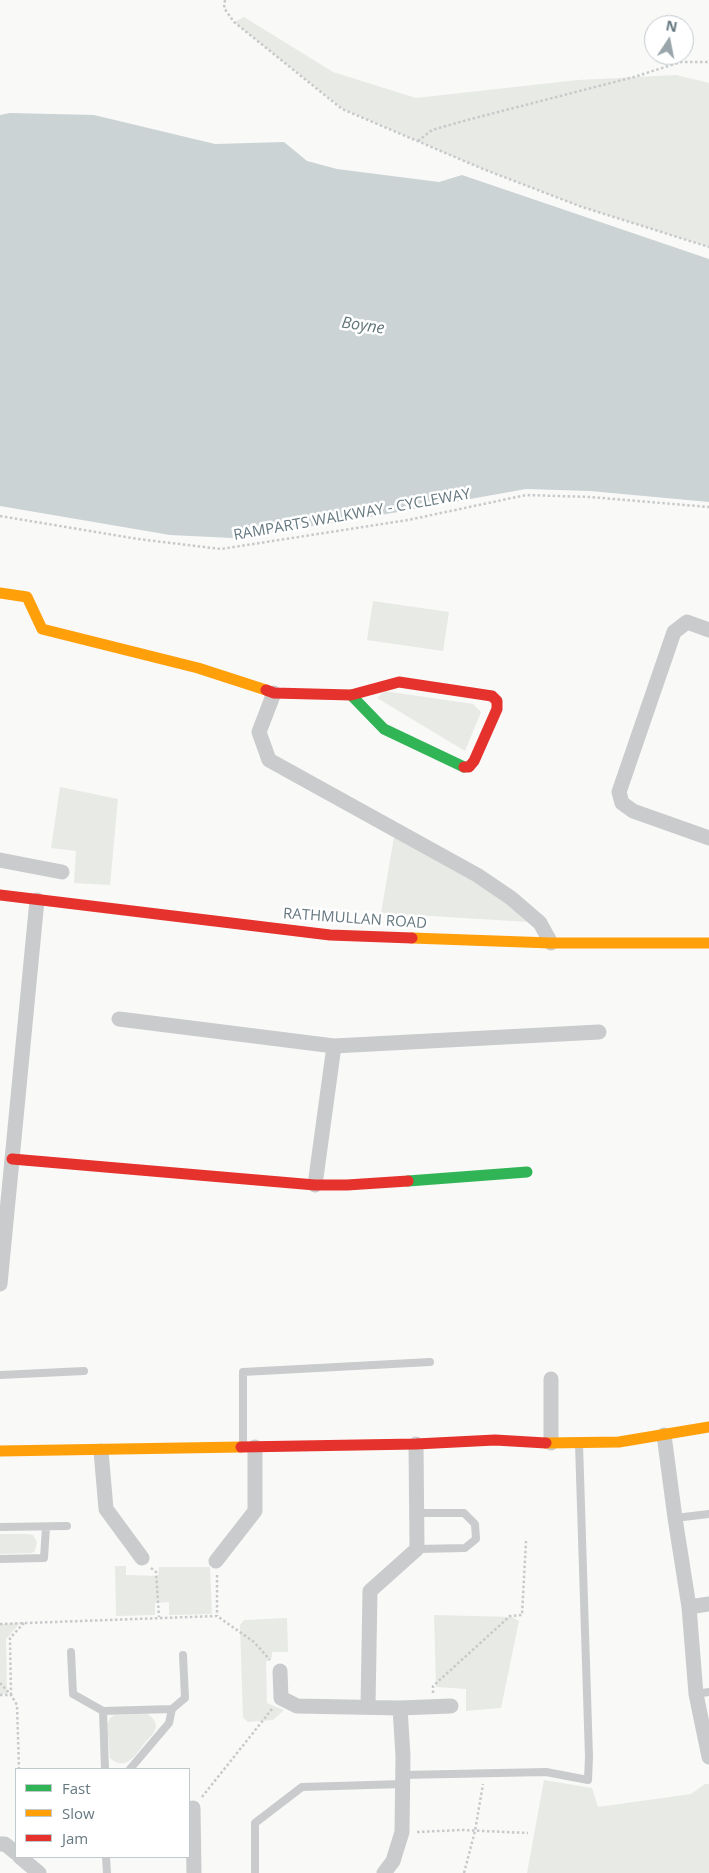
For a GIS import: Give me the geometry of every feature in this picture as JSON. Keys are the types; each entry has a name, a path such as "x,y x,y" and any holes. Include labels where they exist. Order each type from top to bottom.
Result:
{"street":[{"path":"0,593 27,597 42,629 198,668 274,693 351,695 399,682 492,696 497,702 497,709 474,761 469,767 462,767 384,729 351,695"},
{"path":"709,630 687,622 674,632 619,792 622,803 633,811 709,838"},
{"path":"274,693 259,732 269,760 477,875 511,898 540,923 551,943"},
{"path":"0,860 62,872"},
{"name":"RATHMULLAN ROAD","path":"0,895 330,935 551,943 709,943"},
{"path":"0,1284 37,900"},
{"path":"119,1019 334,1046 599,1032"},
{"path":"315,1185 334,1046"},
{"path":"12,1159 315,1185 347,1185 527,1172"},
{"path":"551,1379 551,1443"},
{"path":"0,1451 101,1451 416,1444 495,1440 551,1443 619,1442 709,1427"},
{"path":"664,1435 675,1518 703,1693 709,1757"},
{"path":"368,1706 370,1591 417,1549 416,1444"},
{"path":"216,1561 255,1511 249,1447"},
{"path":"101,1451 106,1509 142,1558"},
{"path":"689,1607 709,1604"},
{"path":"280,1671 281,1698 297,1706 400,1708 451,1706"},
{"path":"384,1873 393,1861 402,1832 404,1779 400,1708"},
{"path":"192,1808 194,1873"},
{"path":"0,1844 5,1844 15,1852"},
{"path":"21,1858 39,1873"}],"lane":[{"path":"249,1447 244,1372 430,1362"},
{"path":"0,1375 84,1371"},
{"path":"255,1873 254,1823 302,1788 485,1773 546,1772 588,1780 589,1747 579,1442"},
{"path":"416,1513 464,1513 475,1524 476,1536 476,1539 466,1548 417,1549"},
{"path":"675,1518 709,1514"},
{"path":"0,1527 67,1526"},
{"path":"0,1559 44,1558 46,1527"},
{"path":"70,1652 73,1694 103,1711 172,1709"},
{"path":"131,1768 169,1723 172,1709 185,1698 183,1656"},
{"path":"103,1711 105,1768"},
{"path":"106,1858 107,1873"}],"path":[{"path":"225,0 224,8 234,22 342,109 483,169 582,206 709,247"},
{"path":"418,141 432,130 467,120 634,77 681,62 709,62"},
{"name":"RAMPARTS WALKWAY - CYCLEWAY","path":"0,516 138,539 221,549 408,520 526,495 590,497 709,507"},
{"path":"433,1686 510,1616 522,1615 526,1541"},
{"path":"142,1558 156,1572 159,1617"},
{"path":"216,1561 217,1616"},
{"path":"0,1624 217,1616 254,1642 280,1671"},
{"path":"11,1695 10,1638 24,1623"},
{"path":"0,1683 17,1705 19,1768"},
{"path":"0,1695 11,1695"},
{"path":"192,1808 281,1698"},
{"path":"464,1873 475,1831 485,1773"},
{"path":"402,1832 475,1831 528,1833"}],"shaded area":[{"path":"244,17 333,72 416,98 578,80 676,75 709,83 709,247 582,207 483,169 343,109 234,22"},
{"path":"373,601 449,612 443,651 367,640"},
{"path":"384,691 473,704 481,712 465,751 377,698"},
{"path":"60,787 118,799 110,885 74,883 76,851 51,848"},
{"path":"394,837 399,838 497,895 529,922 381,913"},
{"path":"0,1534 33,1535 37,1542 35,1551 32,1553 0,1554"},
{"path":"115,1566 126,1566 126,1575 158,1576 159,1567 210,1567 212,1614 169,1615 169,1602 155,1603 155,1615 116,1616"},
{"path":"434,1615 512,1617 519,1621 501,1708 466,1711 466,1689 436,1687"},
{"path":"287,1618 288,1652 272,1652 272,1657 266,1662 267,1703 284,1710 273,1720 248,1722 243,1717 240,1625 244,1620"},
{"path":"20,1623 6,1639 7,1694 0,1694 0,1624"},
{"path":"148,1714 153,1719 156,1727 153,1734 129,1761 125,1763 115,1762 110,1758 107,1725 110,1718 115,1715"},
{"path":"544,1780 592,1788 598,1807 691,1794 705,1784 709,1784 709,1873 527,1873"}],"water":[{"name":"Boyne","path":"10,113 94,115 215,144 284,142 307,161 337,169 439,182 462,175 709,259 709,502 590,491 526,489 353,520 232,538 170,535 0,506 0,115"}],"traffic: fast":[{"path":"351,695 384,729 464,767"},
{"path":"408,1181 527,1172"}],"traffic: slow":[{"path":"0,593 27,597 42,629 198,668 266,690"},
{"path":"412,938 551,943 709,943"},
{"path":"546,1443 619,1442 709,1427"},
{"path":"0,1451 241,1447"}],"traffic: jam":[{"path":"266,690 274,693 351,695 399,682 492,696 497,701 497,709 474,761 469,767 464,767"},
{"path":"0,895 330,935 412,938"},
{"path":"12,1159 315,1185 408,1181"},
{"path":"241,1447 416,1444 495,1440 546,1443"}]}
